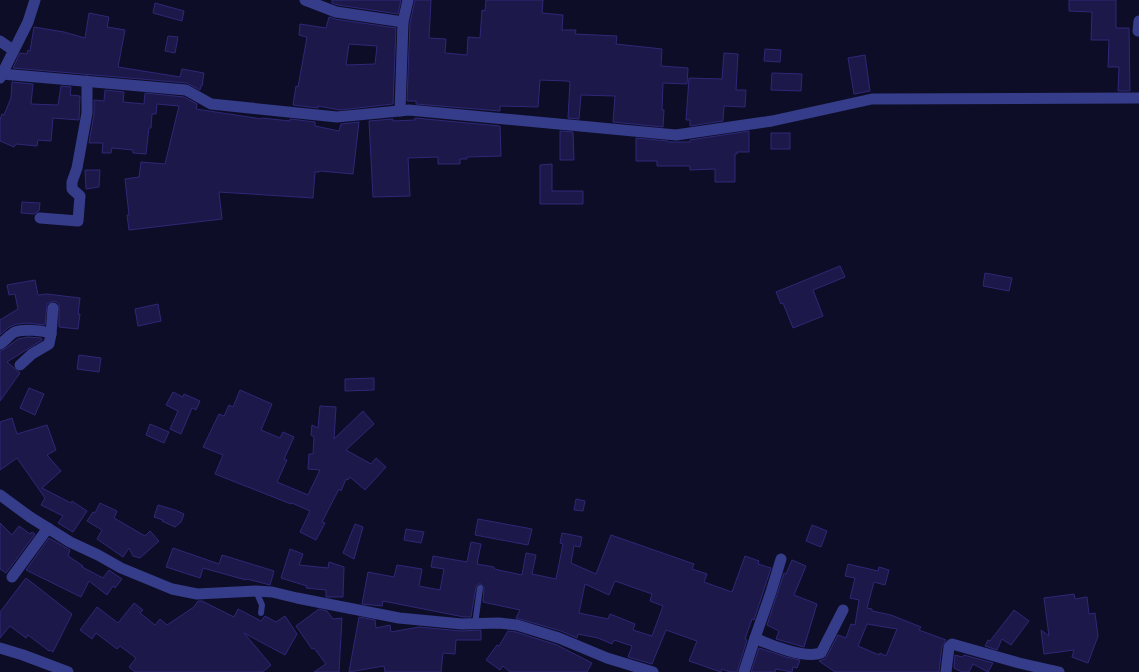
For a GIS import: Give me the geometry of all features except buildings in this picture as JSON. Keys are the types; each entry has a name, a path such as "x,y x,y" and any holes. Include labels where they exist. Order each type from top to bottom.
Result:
{"street":[{"path":"34,0 28,22 1,76 87,81 186,90 211,104 337,117 409,110 676,135 772,121 872,99 1139,98"},
{"path":"305,0 336,12 403,22"},
{"path":"400,111 403,22 408,0"},
{"path":"0,41 13,50"},
{"path":"40,218 78,221 80,196 72,189 72,182 77,168 87,113 87,81"},
{"path":"20,365 32,354 49,344 53,308"},
{"path":"0,344 16,332 34,330 51,334"},
{"path":"0,495 70,542 121,568 172,589 197,594 256,591 272,592 400,618 462,624 499,623 516,625 559,638 607,658 647,671"},
{"path":"12,577 48,528"},
{"path":"744,672 781,559"},
{"path":"755,638 773,646 816,655 821,653 843,610"},
{"path":"946,672 949,647 952,644 1053,671"},
{"path":"0,648 68,672"}],"lane":[{"path":"475,624 480,588"},
{"path":"256,591 262,605 261,613"}]}
